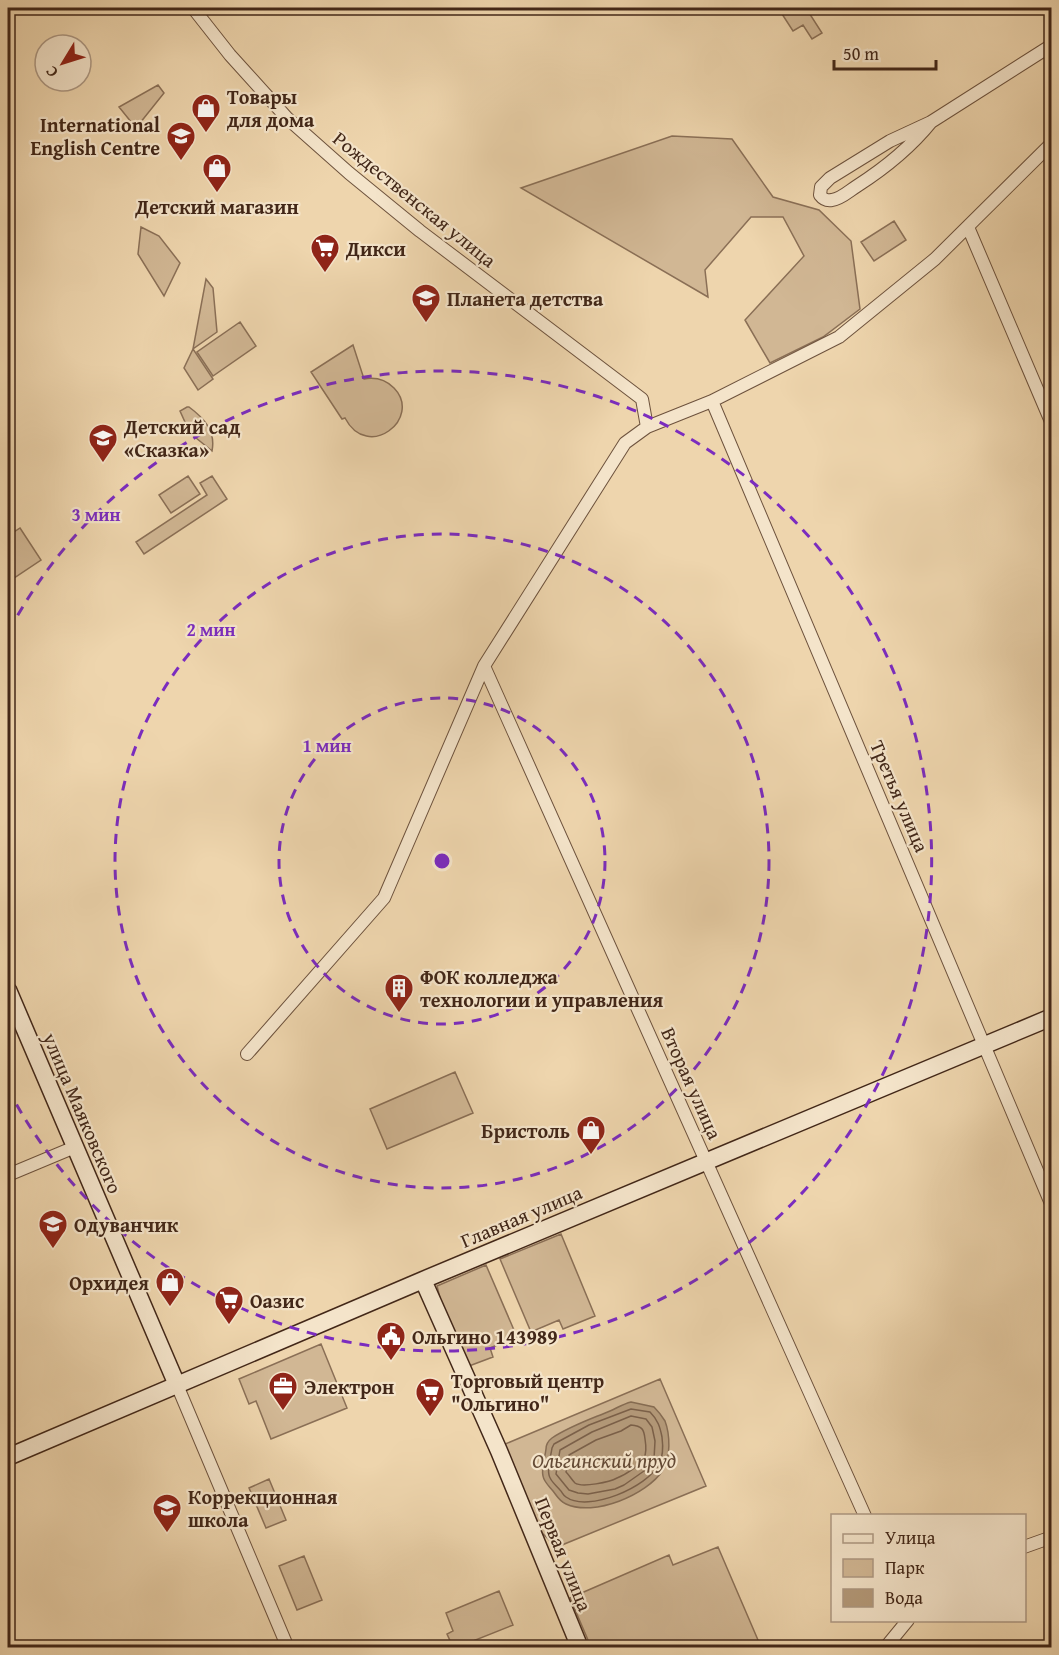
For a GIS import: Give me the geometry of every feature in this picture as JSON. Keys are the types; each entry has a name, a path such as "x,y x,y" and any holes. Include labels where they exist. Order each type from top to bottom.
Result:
{"street":[{"name":"Рождественская улица","path":"194,8 230,55 287,118 349,173 452,256 642,399 647,427"},
{"path":"931,122 919,138 886,167 838,198 827,201 820,195 821,187 830,178 890,141 931,122 1052,45"},
{"path":"247,1054 384,898 484,666 625,443 647,427 712,401 839,337 935,259 1052,143"},
{"path":"968,227 1052,424"},
{"name":"Третья улица","path":"712,401 1052,1206"},
{"name":"Вторая улица","path":"484,666 865,1514"},
{"name":"улица Маяковского","path":"8,990 177,1385"},
{"name":"Главная улица","path":"8,1457 423,1280 1052,1017"},
{"path":"8,1175 75,1147"},
{"name":"Первая улица","path":"423,1280 500,1451 580,1647"},
{"path":"177,1385 288,1647"},
{"path":"1026,1546 1052,1537"},
{"path":"885,1647 906,1622"}],"green space":[{"path":"792,8 806,8 822,33 812,39 803,25 793,31 782,14"},
{"path":"158,85 164,93 136,128 119,107"},
{"path":"672,136 732,139 773,197 819,210 851,241 860,309 823,337 770,363 745,320 804,256 783,217 751,217 705,270 708,297 521,188"},
{"path":"894,221 906,240 874,261 861,242"},
{"path":"141,227 159,236 180,263 164,296 138,254"},
{"path":"206,279 213,288 217,332 193,349"},
{"path":"240,322 256,346 213,376 197,352"},
{"path":"353,345 364,379 376,379 387,383 394,388 401,400 402,412 397,422 389,431 378,436 366,436 355,431 345,418 342,419 311,372"},
{"path":"193,349 213,379 198,390 184,368"},
{"path":"187,407 208,426 212,437 212,451 190,433 180,411"},
{"path":"188,476 200,494 171,513 159,495"},
{"path":"212,476 227,499 144,554 136,542 207,495 200,483"},
{"path":"20,528 41,560 8,582 8,536"},
{"path":"455,1072 473,1113 387,1149 370,1109"},
{"path":"561,1234 595,1316 563,1329 559,1320 531,1332 500,1259"},
{"path":"486,1265 517,1337 490,1348 493,1357 469,1366 441,1302 437,1286"},
{"path":"321,1344 347,1408 271,1439 256,1401 249,1404 239,1379"},
{"path":"660,1379 706,1486 557,1547 542,1533 503,1445"},
{"path":"269,1479 286,1520 266,1528 249,1488"},
{"path":"718,1547 761,1647 591,1647 570,1598 669,1555 673,1565"},
{"path":"304,1556 322,1600 297,1610 279,1566"},
{"path":"499,1591 513,1625 453,1647 447,1634 453,1631 446,1613"}],"water":[{"name":"Ольгинский пруд","path":"631,1402 654,1407 665,1421 669,1446 663,1470 645,1488 605,1506 591,1508 566,1504 558,1498 543,1476 548,1441 573,1426"}],"place":[{"name":"Товары для дома","path":"206,134"},
{"name":"International English Centre","path":"181,162"},
{"name":"Детский магазин","path":"217,194"},
{"name":"Дикси","path":"325,274"},
{"name":"Планета детства","path":"426,324"},
{"name":"Детский сад «Сказка»","path":"103,464"},
{"name":"ФОК колледжа технологии и управления","path":"399,1014"},
{"name":"Бристоль","path":"591,1156"},
{"name":"Одуванчик","path":"53,1250"},
{"name":"Орхидея","path":"170,1308"},
{"name":"Оазис","path":"229,1326"},
{"name":"Ольгино 143989","path":"391,1362"},
{"name":"Электрон","path":"283,1412"},
{"name":"Торговый центр \"Ольгино\"","path":"430,1418"},
{"name":"Коррекционная школа","path":"167,1534"}]}
